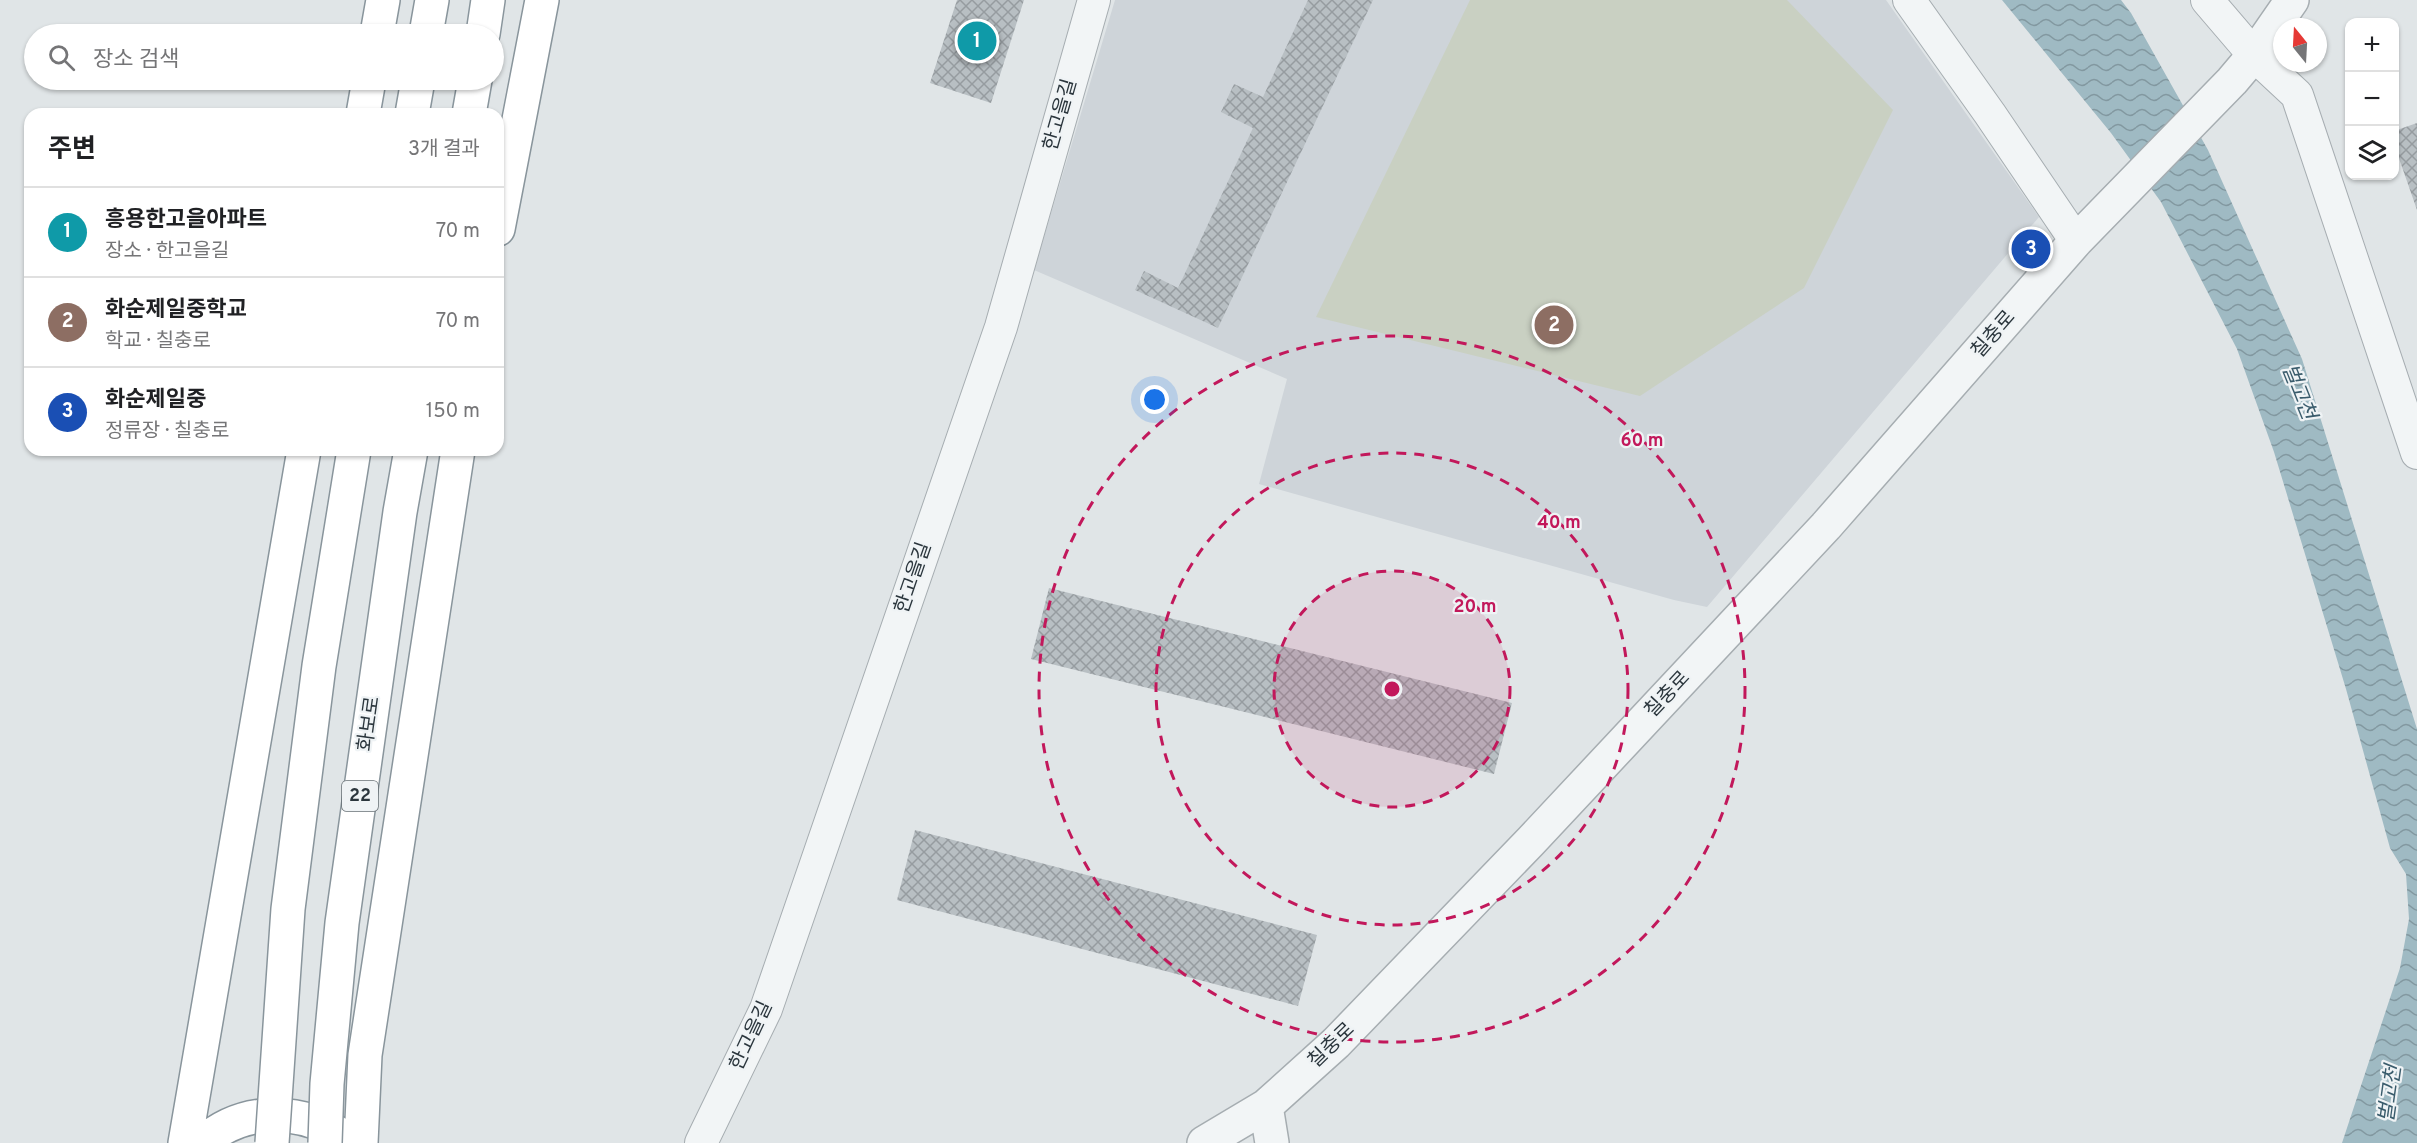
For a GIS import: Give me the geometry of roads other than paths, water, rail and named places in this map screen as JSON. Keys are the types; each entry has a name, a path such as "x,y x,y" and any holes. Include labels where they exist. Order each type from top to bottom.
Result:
{"highway":[{"path":"379,24 383,0"},
{"path":"428,24 432,0"},
{"path":"484,24 488,0"},
{"path":"504,198 542,0"},
{"path":"364,108 367,90"},
{"path":"413,108 416,90"},
{"path":"470,108 473,90"},
{"path":"185,1143 303,456"},
{"path":"272,1143 288,909 319,666 353,456"},
{"name":"화보로","path":"325,1143 327,1084 342,923 410,456"},
{"path":"361,1143 365,1055 457,456"},
{"path":"202,1143 226,1126 262,1114 304,1118 325,1126 351,1143"}],"street":[{"name":"한고을길","path":"701,1143 766,1009 785,954 1000,327 1094,0"},
{"path":"1909,0 2076,241"},
{"path":"2207,0 2253,55 2297,95 2417,453"},
{"path":"2253,55 2292,0"},
{"name":"칠충로","path":"1204,1143 1266,1106 1336,1043 1531,841 1826,526 2076,241 2232,81 2253,55"},
{"path":"1266,1106 1272,1143"}],"water":[{"name":"벌고천","path":"2002,0 2121,0 2131,13 2208,150 2302,359 2417,729 2417,1143 2342,1143 2400,968 2409,919 2406,874 2390,848 2346,689 2274,452 2237,349 2161,202 2111,133"}],"place":[{"name":"흥용한고을아파트","path":"977,41"},
{"name":"화순제일중","path":"2031,249"},
{"name":"화순제일중학교","path":"1554,325"}]}
